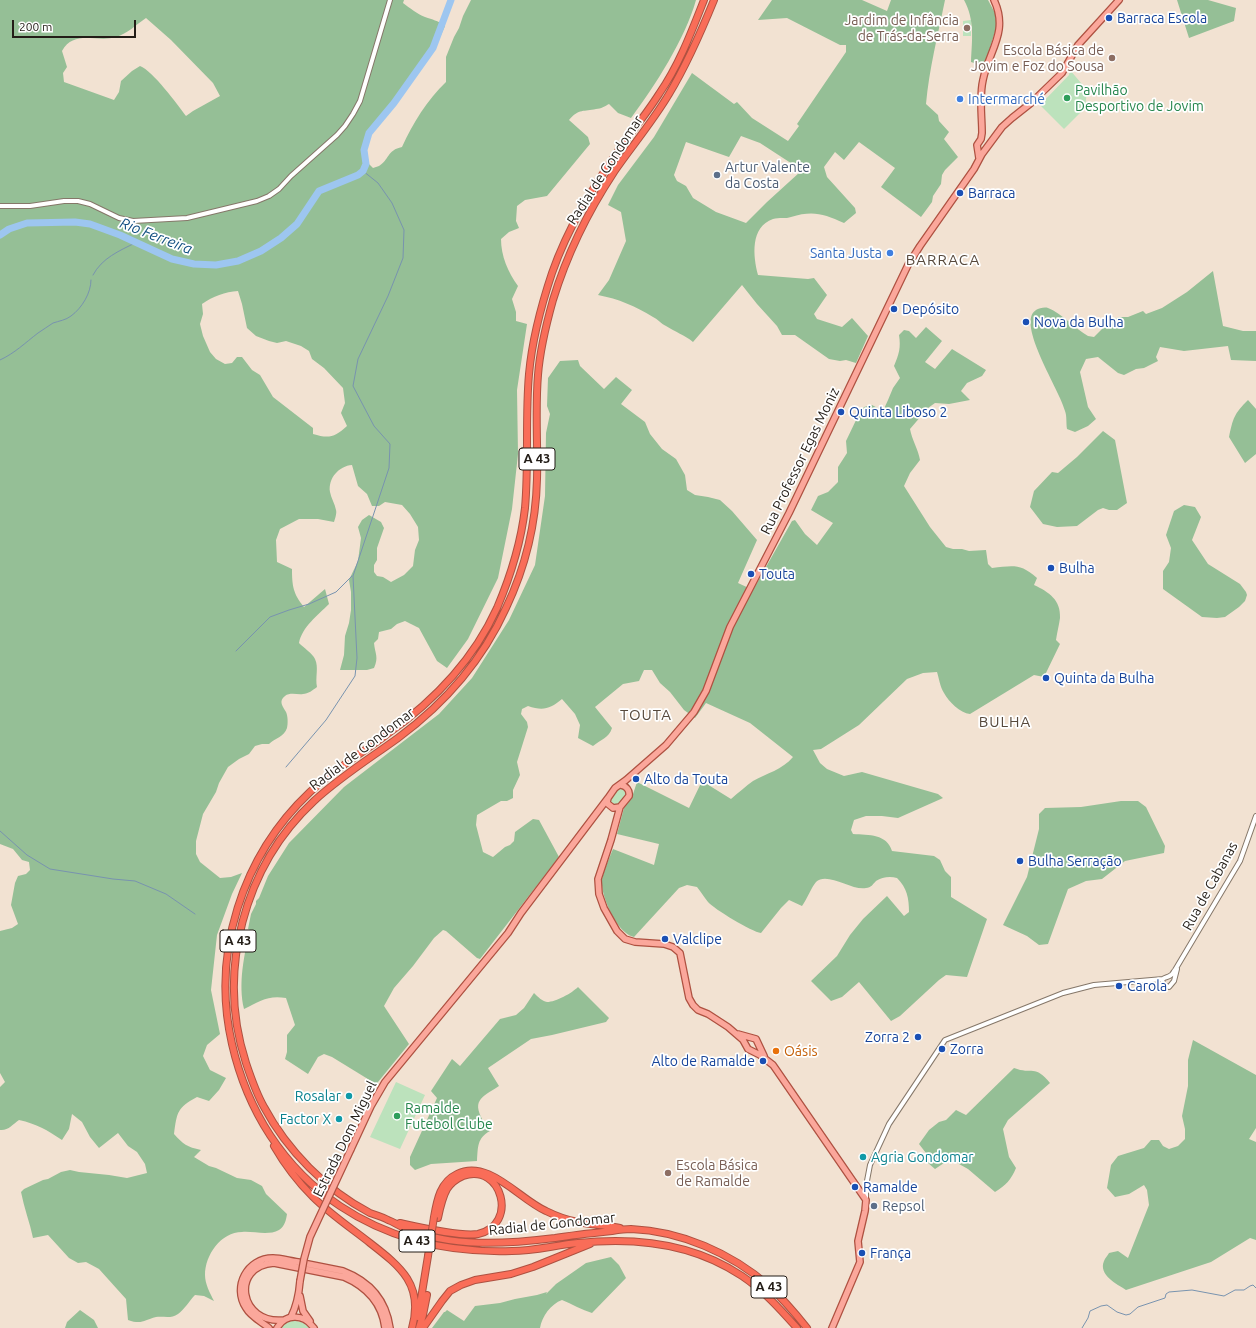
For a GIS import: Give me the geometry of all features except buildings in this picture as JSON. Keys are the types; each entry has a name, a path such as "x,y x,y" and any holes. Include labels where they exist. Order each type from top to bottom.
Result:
{"highway":[{"name":"Radial de Gondomar","path":"704,0 687,44 675,68 658,96 622,146 585,203 570,229 552,273 539,316 529,372 526,483 522,529 518,551 511,573 494,613 483,635 466,661 451,680 433,698 411,717 334,772 309,793 278,828 261,853 238,905 226,964 225,992 229,1031 242,1082 270,1137 294,1165 316,1187 340,1205 366,1221 402,1236 442,1248 478,1252 518,1251 598,1241 630,1240 662,1244 690,1251 722,1264 739,1274 766,1295 797,1328"},
{"name":"Radial de Gondomar","path":"714,0 682,72 666,99 613,174 580,230 555,294 545,329 538,377 536,418 537,480 532,528 518,581 501,619 482,653 470,670 447,696 409,730 338,780 301,813 280,840 268,857 253,888 246,907 239,937 235,966 234,992 237,1029 241,1049 251,1078 264,1107 281,1135 302,1160 322,1179 345,1197 371,1213 405,1228 424,1234 442,1239 480,1244 520,1242 628,1229 661,1233 693,1241 744,1266 785,1301 808,1328"},
{"path":"270,1137 274,1146 294,1176 313,1197 390,1259 407,1276 415,1299 416,1309 413,1328"},
{"path":"413,1328 418,1316 430,1256 438,1196 443,1186 451,1177 460,1172 475,1170 492,1175 544,1210 562,1218 577,1222 628,1229"},
{"path":"392,1222 439,1231 479,1234 490,1228 499,1218 502,1204 499,1190 486,1177 474,1174 462,1177 450,1184 436,1218"},
{"path":"423,1328 450,1291 461,1285 475,1280 511,1274 533,1267 598,1241"},
{"path":"419,1328 425,1302 430,1256"}],"main road":[{"path":"977,164 979,155 978,145 982,133 983,81 999,28 999,14 994,0"},
{"name":"Rua Professor Egas Moniz","path":"621,785 666,745 694,712 706,691 730,627 790,510 908,265 928,233 993,139 1007,122 1032,103 1062,73 1078,45 1119,0"},
{"path":"978,145 981,151 986,149 987,144 982,133"},
{"path":"978,145 982,141 989,142 993,139"},
{"name":"Rua Professor Egas Moniz","path":"628,789 630,782 644,765"},
{"path":"615,828 612,808 607,802 608,798 616,788 621,785 628,789 628,796 620,807 615,828 598,879 599,894 604,908 617,931 625,939 635,942 664,944 673,947 680,953 689,998 693,1005 698,1010 721,1022 741,1036 754,1038 758,1043 762,1054 785,1082 866,1200 858,1241 860,1262 832,1328"},
{"name":"Estrada Dom Miguel","path":"291,1317 296,1308 304,1259 310,1238 371,1106 386,1082 504,937 505,931 521,913 608,798"},
{"path":"598,811 620,807"},
{"path":"735,1032 748,1048 768,1061"},
{"path":"748,1048 747,1040 750,1037"},
{"path":"748,1048 756,1049 758,1043"},
{"path":"269,1328 245,1308 242,1299 241,1285 243,1276 252,1265 260,1261 274,1258 343,1271 361,1280 371,1288 380,1299 388,1318 390,1328"},
{"path":"284,1320 266,1318 251,1308 247,1302 245,1290 249,1277 257,1268 263,1265 274,1263 344,1277 353,1281 367,1291 377,1304 382,1313 385,1328"},
{"name":"Estrada Dom Miguel","path":"299,1292 303,1311 312,1326"},
{"path":"276,1328 284,1320 291,1317 305,1319 312,1326"}],"street":[{"path":"0,206 30,206 64,201 78,201 90,204 119,218 132,221 146,221 187,218 269,196 279,189 291,176 346,126 360,101 390,0"},
{"name":"Rua de Cabanas","path":"1166,978 1171,975 1179,964 1240,861 1256,816"},
{"name":"Rua de Cabanas","path":"1171,984 1174,981 1179,964"},
{"path":"1164,986 1162,983 1166,978"},
{"path":"866,1200 866,1186 870,1165 886,1130 945,1040 1063,993 1094,985 1156,981 1166,978 1172,980 1169,986 1164,986 1156,981"}],"green space":[{"path":"0,0 404,0 403,3 416,13 437,21 445,26 426,60 418,69 416,76 404,92 389,107 378,125 372,128 366,139 369,164 373,168 382,164 393,150 402,147 421,112 446,82 446,57 471,0 696,0 685,30 677,46 650,92 631,118 618,113 609,104 600,108 579,112 573,116 569,120 588,137 590,144 547,196 525,200 517,206 516,221 519,228 509,232 501,239 502,252 506,264 518,286 512,299 516,312 516,321 527,324 517,390 518,454 512,509 498,578 468,639 447,668 437,661 419,628 405,621 397,624 391,629 379,632 378,639 374,643 376,658 374,668 367,670 340,670 344,655 345,636 351,610 349,580 358,561 361,538 358,527 362,520 369,515 381,522 384,528 377,548 377,560 374,565 374,572 377,576 383,577 391,582 404,575 413,566 415,550 419,540 418,527 402,505 385,502 379,506 372,506 367,494 358,486 352,465 339,470 331,482 330,492 336,511 334,522 318,519 299,519 280,529 276,540 277,562 292,569 292,580 297,598 304,607 325,589 329,604 315,617 303,632 299,643 315,659 317,665 317,687 307,693 289,694 283,698 281,702 286,712 286,731 269,744 255,746 249,754 228,767 203,814 196,841 196,854 200,862 220,878 231,877 242,873 232,894 217,935 211,990 220,1034 207,1045 203,1056 210,1070 226,1078 219,1090 209,1101 197,1097 185,1104 177,1116 174,1134 186,1145 201,1150 194,1157 209,1166 237,1178 251,1180 262,1186 266,1194 287,1214 284,1225 275,1232 234,1233 221,1240 211,1253 205,1275 209,1292 214,1301 204,1296 195,1295 175,1316 156,1317 143,1322 128,1320 126,1299 99,1269 86,1262 78,1263 69,1258 48,1235 33,1238 21,1192 24,1189 61,1172 70,1170 127,1178 147,1173 145,1164 137,1152 128,1146 118,1133 99,1148 90,1137 82,1122 72,1114 69,1129 62,1140 42,1128 19,1120 8,1128 0,1130 0,1087 5,1082 0,1073 0,931 12,928 18,924 11,905 15,883 18,876 26,874 30,870 29,862 22,860 13,849 0,844","holes":["146,18 171,40 213,83 220,96 186,116 158,81 140,66 121,81 119,92 114,100 64,82 63,73 67,67 62,51 67,44 79,38 101,39 120,36","238,291 247,328 256,336 269,341 277,343 286,341 301,346 309,351 312,359 324,368 343,388 345,403 341,413 347,426 339,433 328,437 313,434 313,428 273,397 260,375 252,370 242,357 237,357 232,363 225,364 216,359 210,352 203,336 200,324 203,314 202,304 219,295"]},
{"path":"772,0 862,0 887,11 891,0 945,0 931,65 926,104 938,115 939,121 949,132 944,139 958,157 945,170 942,175 941,184 933,196 932,202 921,217 881,187 895,168 859,142 844,160 835,152 824,167 827,177 855,208 856,213 844,223 824,215 812,213 787,218 775,218 760,228 755,243 754,251 758,275 808,279 814,278 827,295 814,314 817,319 842,327 852,318 868,336 856,363 846,360 840,361 829,359 795,335 782,335 777,326 742,285 693,342 640,309 627,303 598,295 609,280 626,241 621,212 608,205 618,185 654,137 692,73 734,104 737,102 752,118 788,141 799,126 797,124 846,52 846,45 840,45 787,18 758,20","holes":["741,136 760,143 800,169 800,172 746,223 716,212 693,198 686,186 677,181 674,175 686,142 729,157"]},
{"path":"964,0 988,0 995,13 997,26 984,66 971,62 971,23 968,8"},
{"path":"1177,0 1208,0 1236,8 1234,21 1189,38"},
{"name":"Jardim de Infância de Trás-da-Serra","path":"971,20 971,36 963,36 963,21"},
{"name":"Pavilhão Desportivo de Jovim","path":"1070,70 1087,90 1085,109 1064,129 1040,105 1069,75"},
{"path":"1213,271 1223,326 1243,331 1256,331 1256,361 1231,360 1228,346 1184,351 1160,347 1156,357 1158,361 1124,375 1118,373 1098,357 1086,359 1080,372 1088,407 1096,419 1088,426 1075,432 1067,429 1066,413 1041,358 1031,329 1031,317 1036,310 1048,308 1053,310 1088,336 1094,337 1111,320 1120,317 1128,317 1143,311 1146,314 1162,308 1187,292"},
{"path":"926,327 942,341 925,362 935,369 952,349 986,370 982,376 967,383 961,391 970,400 949,404 935,403 928,408 910,429 920,460 910,473 904,486 930,527 946,547 969,551 986,550 988,564 992,568 1021,568 1037,578 1034,585 1053,597 1058,606 1060,618 1056,640 1060,644 1044,677 1034,675 970,714 962,712 949,700 944,693 937,672 923,673 907,679 859,725 821,749 813,750 820,763 827,769 844,776 862,772 938,794 943,798 898,818 866,816 854,820 851,830 853,834 871,835 882,838 890,845 892,851 934,856 940,860 945,871 951,877 951,897 987,919 967,977 946,975 900,1016 891,1021 859,982 842,997 831,1001 811,981 837,956 850,935 863,919 887,896 904,916 909,912 909,902 905,889 897,878 894,877 886,877 876,881 872,886 866,888 854,887 833,880 821,879 814,884 802,906 789,900 761,933 742,925 725,915 708,902 697,887 687,885 679,888 634,937 621,929 609,908 602,885 604,872 613,849 654,865 659,844 617,834 624,808 632,797 637,782 689,808 702,781 731,799 753,781 784,765 793,757 750,723 706,703 695,718 684,710 670,692 660,683 652,670 644,670 639,681 623,684 595,707 612,728 607,737 593,746 578,738 580,725 575,714 562,699 550,707 542,709 528,706 522,709 521,714 527,722 528,727 517,762 520,775 513,790 513,798 507,801 501,801 477,815 476,825 483,852 493,857 514,841 515,832 533,819 539,820 559,857 480,959 446,931 443,930 434,938 394,988 384,1006 409,1044 378,1082 376,1084 332,1057 324,1054 318,1057 308,1074 285,1059 287,1052 287,1035 295,1025 286,998 269,998 244,1009 242,999 242,970 250,930 248,929 251,914 256,901 259,898 268,876 289,843 344,787 439,714 472,678 509,620 535,565 545,496 546,433 550,414 547,406 548,378 560,361 578,360 580,366 604,389 616,377 632,390 621,404 645,422 650,434 662,449 676,459 685,475 687,490 695,495 720,500 732,511 757,540 738,583 753,590 792,521 795,520 805,534 817,545 833,523 811,510 818,496 828,492 838,482 838,467 847,453 846,441 864,407 872,405 883,411 893,388 900,378 894,366 899,351 899,335 904,330 909,331 916,338"},
{"path":"1248,400 1256,409 1256,454 1245,463 1229,437 1235,417"},
{"path":"1103,431 1115,440 1127,503 1117,510 1103,508 1098,510 1077,526 1057,527 1043,524 1030,507 1034,491 1052,472 1058,473 1077,457"},
{"path":"1184,505 1195,507 1201,517 1192,540 1208,564 1240,584 1246,592 1247,595 1245,601 1225,617 1202,617 1163,589 1163,571 1169,562 1171,548 1166,535 1174,511"},
{"path":"622,788 626,792 625,795 619,804 614,804 611,802 611,798 619,789"},
{"path":"1121,801 1138,801 1146,807 1165,846 1164,853 1125,861 1102,879 1086,881 1068,889 1048,944 1039,945 1027,936 1003,925 1027,877 1039,829 1039,814 1045,808 1081,807"},
{"path":"578,987 609,1018 606,1022 531,1039 488,1068 499,1086 483,1097 478,1105 485,1124 484,1125 490,1131 480,1140 477,1161 431,1164 415,1170 410,1165 410,1157 437,1098 431,1091 452,1059 460,1066 500,1019 516,1015 524,1008 534,993 543,1001 551,1002 564,997"},
{"path":"1193,1040 1256,1075 1256,1128 1249,1139 1256,1142 1256,1240 1250,1238 1211,1262 1126,1290 1106,1275 1103,1266 1104,1261 1109,1253 1118,1251 1128,1258 1149,1205 1147,1190 1144,1185 1129,1194 1115,1197 1107,1188 1111,1165 1118,1156 1144,1148 1151,1140 1159,1140 1163,1146 1169,1149 1178,1146 1185,1139 1185,1129 1182,1116 1188,1086 1188,1060"},
{"path":"1014,1068 1037,1072 1045,1077 1050,1083 1008,1120 1003,1129 1009,1157 1016,1168 1010,1179 995,1192 968,1169 950,1159 935,1169 928,1163 929,1157 919,1144 929,1130 939,1122 946,1120 956,1110 966,1115"},
{"name":"Ramalde Futebol Clube","path":"396,1082 425,1095 400,1149 370,1137"},
{"path":"611,1257 619,1265 626,1278 592,1313 562,1300 554,1304 548,1311 540,1328 432,1328 447,1310 464,1321 475,1306 500,1303 547,1292 546,1294 556,1284 586,1263"},
{"path":"80,1310 94,1320 98,1328 65,1328 67,1322"},
{"path":"292,1321 302,1322 309,1328 281,1328 286,1323"}],"waterway":[{"name":"Rio Ferreira","path":"0,235 9,229 27,223 75,222 90,224 120,235 172,259 194,264 216,265 238,261 261,251 281,238 297,224 319,191 358,175 363,171 366,164 364,150 369,133 394,103 433,48 451,0"},
{"path":"286,767 326,720 355,676 357,658 353,576 389,468 390,444 374,426 353,386 358,359 388,296 403,258 404,230 392,203 378,183 363,171"},
{"path":"93,275 106,260 117,252 135,243"},
{"path":"0,360 15,351 51,324 67,318 75,313 88,295 91,280"},
{"path":"236,651 270,617 309,604 336,592 352,576"},
{"path":"0,831 27,855 50,869 135,881 166,894 195,914"},
{"path":"1082,1328 1090,1311 1101,1306 1107,1305 1117,1312 1126,1315 1130,1314 1138,1307 1165,1298 1166,1294 1169,1292 1192,1290 1224,1296 1235,1290 1244,1290 1253,1285 1256,1288"}],"place":[{"name":"Barraca Escola","path":"1109,18"},
{"name":"Jardim de Infância de Trás-da-Serra","path":"967,28"},
{"name":"Escola Básica de Jovim e Foz do Sousa","path":"1112,58"},
{"name":"Pavilhão Desportivo de Jovim","path":"1067,98"},
{"name":"Intermarché","path":"960,99"},
{"name":"Artur Valente da Costa","path":"717,175"},
{"name":"Barraca","path":"960,193"},
{"name":"Santa Justa","path":"890,253"},
{"name":"Depósito","path":"894,309"},
{"name":"Nova da Bulha","path":"1026,322"},
{"name":"Quinta Liboso 2","path":"841,412"},
{"name":"Bulha","path":"1051,568"},
{"name":"Touta","path":"751,574"},
{"name":"Quinta da Bulha","path":"1046,678"},
{"name":"Alto da Touta","path":"636,779"},
{"name":"Bulha Serração","path":"1020,861"},
{"name":"Valclipe","path":"665,939"},
{"name":"Carola","path":"1119,986"},
{"name":"Zorra 2","path":"918,1037"},
{"name":"Zorra","path":"942,1049"},
{"name":"Oásis","path":"776,1051"},
{"name":"Alto de Ramalde","path":"763,1061"},
{"name":"Rosalar","path":"349,1096"},
{"name":"Ramalde Futebol Clube","path":"397,1116"},
{"name":"Factor X","path":"339,1119"},
{"name":"Agria Gondomar","path":"863,1157"},
{"name":"Escola Básica de Ramalde","path":"668,1173"},
{"name":"Ramalde","path":"855,1187"},
{"name":"Repsol","path":"874,1206"},
{"name":"França","path":"862,1253"}],"district":[{"name":"BARRACA","path":"943,260"},
{"name":"TOUTA","path":"646,715"},
{"name":"BULHA","path":"1005,722"}]}
